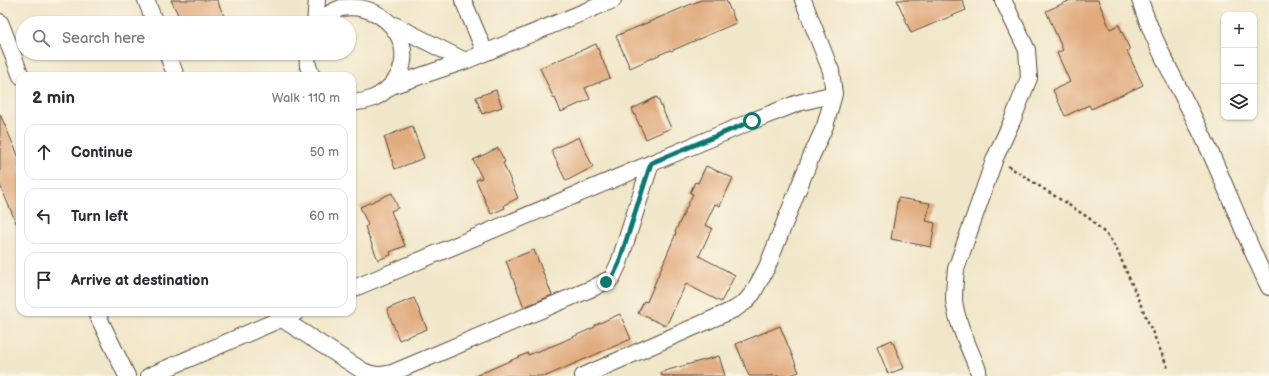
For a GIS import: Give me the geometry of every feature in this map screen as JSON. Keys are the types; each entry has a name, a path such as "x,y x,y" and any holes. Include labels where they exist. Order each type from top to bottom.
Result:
{"street":[{"path":"146,0 152,16"},
{"path":"316,16 317,0"},
{"path":"463,0 485,52"},
{"path":"391,86 465,61 612,0"},
{"path":"583,376 735,309 745,302 753,293 767,267 825,126 834,94 831,72 803,0"},
{"path":"978,370 957,315 954,301 956,269 995,158 1030,78 1027,50 1003,0"},
{"path":"1140,0 1147,22 1206,143 1254,256 1269,287"},
{"path":"326,16 335,10 359,3 386,16 394,25 401,40 404,56 398,77 381,95 369,100 356,102"},
{"path":"0,22 19,72"},
{"path":"394,25 465,61"},
{"path":"170,60 174,72"},
{"path":"302,72 305,60"},
{"path":"308,60 310,72"},
{"path":"356,287 798,103 834,94"},
{"path":"282,318 363,371 373,375 383,376 392,373 593,288 612,278 622,254 651,163"},
{"path":"98,316 127,376"},
{"path":"149,376 287,316"}],"path":[{"path":"995,158 1089,218 1109,237 1118,252 1168,368"}],"building":[{"path":"171,0 217,0 224,16 179,16"},
{"path":"701,0 726,0 736,23 630,68 616,36"},
{"path":"897,0 962,0 966,10 911,33"},
{"path":"1071,0 1098,0 1110,29 1119,25 1130,50 1127,51 1143,85 1091,109 1089,105 1065,116 1053,90 1070,82 1057,53 1063,50 1046,11"},
{"path":"596,44 610,78 585,88 590,99 561,112 540,68"},
{"path":"496,90 502,107 482,114 476,97"},
{"path":"657,97 671,128 646,139 632,109"},
{"path":"0,114 16,151 16,223 0,185"},
{"path":"412,126 424,158 395,169 384,137"},
{"path":"579,137 593,167 566,181 551,150"},
{"path":"498,148 505,162 503,163 518,198 504,205 505,208 491,214 476,180 482,178 473,160"},
{"path":"706,166 733,178 720,206 715,204 705,225 712,228 699,256 735,275 721,302 686,284 666,326 638,313 644,301 647,302 676,233 675,232 693,194 690,193 695,182 698,183"},
{"path":"392,193 398,208 391,211 405,246 390,252 391,255 378,260 365,227 368,225 360,207"},
{"path":"898,198 930,203 926,221 935,223 931,247 891,239"},
{"path":"534,250 552,295 524,307 506,261"},
{"path":"414,298 427,329 399,340 387,309"},
{"path":"620,314 631,339 546,376 475,376 528,353 528,355 557,344"},
{"path":"780,326 799,372 788,376 749,376 736,344"},
{"path":"892,340 904,368 888,374 877,346"},
{"path":"719,356 725,376 662,376 661,372"}],"route":[{"path":"606,282 612,278 619,263 651,163 752,121"}]}
